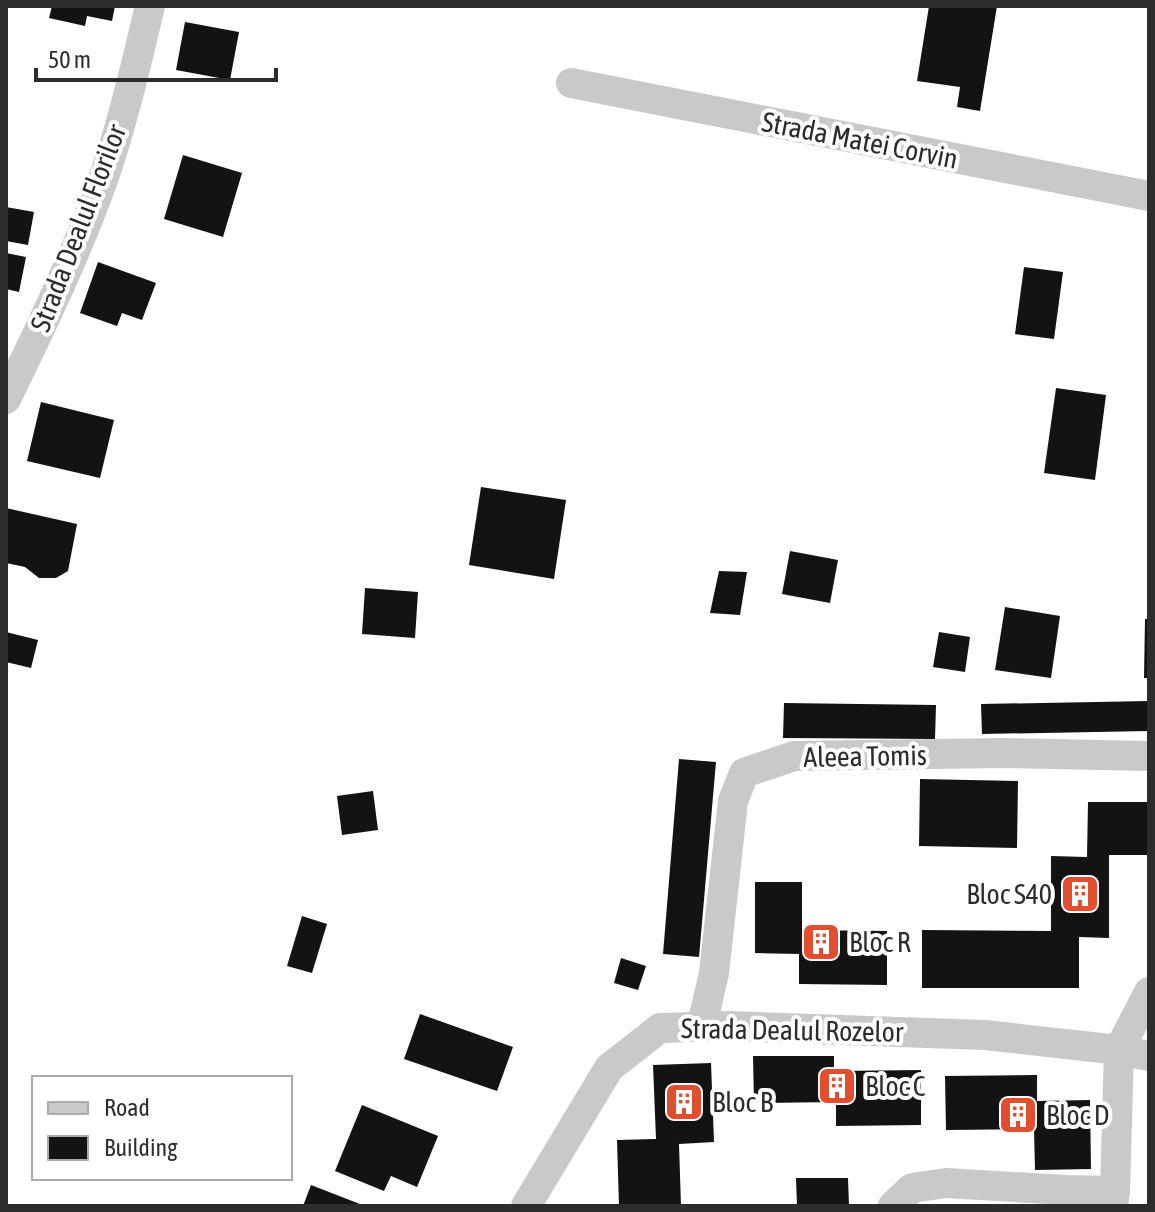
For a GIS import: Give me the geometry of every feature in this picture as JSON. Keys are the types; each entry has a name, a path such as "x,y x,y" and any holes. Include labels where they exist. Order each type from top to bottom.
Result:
{"street":[{"name":"Strada Dealul Florilor","path":"6,399 106,171 150,6"},
{"name":"Strada Matei Corvin","path":"571,83 1149,196"},
{"name":"Aleea Tomis","path":"702,1025 714,973 733,801 744,773 794,756 1003,753 1149,756"},
{"path":"893,1206 912,1188 946,1183 1114,1199 1119,1050 1149,992"},
{"name":"Strada Dealul Rozelor","path":"541,1199 609,1068 660,1028 702,1025 985,1035 1149,1056"}],"building":[{"path":"52,6 115,6 112,21 87,16 85,26 49,18"},
{"path":"929,6 997,6 980,111 957,107 960,87 917,81"},
{"path":"185,22 239,32 230,80 176,70"},
{"path":"183,155 242,173 223,237 164,219"},
{"path":"6,207 34,212 28,245 6,241"},
{"path":"6,253 26,257 19,292 6,289"},
{"path":"98,262 156,283 142,320 122,313 117,326 80,313"},
{"path":"1024,267 1063,272 1054,339 1015,334"},
{"path":"1056,388 1106,395 1095,480 1044,473"},
{"path":"41,402 114,420 100,478 27,461"},
{"path":"481,487 566,500 554,579 469,565"},
{"path":"6,508 77,524 68,571 56,578 39,578 25,567 6,563"},
{"path":"790,551 838,560 830,603 782,594"},
{"path":"719,571 747,572 740,615 710,613"},
{"path":"365,588 418,592 415,638 362,634"},
{"path":"1005,607 1060,616 1051,678 995,670"},
{"path":"1145,619 1149,619 1149,678 1144,678"},
{"path":"6,632 38,640 31,668 6,662"},
{"path":"939,632 970,637 965,672 933,667"},
{"path":"1149,701 1149,731 982,734 981,704"},
{"path":"784,703 936,705 935,739 783,738"},
{"path":"679,759 716,762 699,957 663,954"},
{"path":"920,779 1018,781 1017,848 919,846"},
{"path":"373,791 378,830 342,835 337,796"},
{"name":"Bloc S40","path":"1088,802 1149,802 1149,855 1109,855 1109,938 1079,937 1079,988 922,988 922,930 1051,931 1051,856 1087,857"},
{"name":"Bloc R","path":"755,882 802,882 802,930 887,931 887,985 799,984 799,954 755,953"},
{"path":"302,916 327,924 312,973 287,966"},
{"path":"621,958 646,966 638,990 614,983"},
{"path":"420,1014 513,1047 497,1091 404,1059"},
{"name":"Bloc C","path":"753,1056 834,1056 834,1071 921,1070 921,1125 836,1126 836,1102 754,1103"},
{"name":"Bloc B","path":"711,1063 714,1142 679,1144 681,1206 619,1206 617,1140 656,1139 653,1065"},
{"name":"Bloc D","path":"1037,1075 1037,1101 1090,1100 1091,1169 1035,1170 1034,1129 946,1130 945,1076"},
{"path":"362,1105 438,1136 417,1187 391,1176 384,1191 335,1171"},
{"path":"796,1178 848,1178 849,1206 797,1206"},
{"path":"311,1185 365,1206 303,1206"}],"place":[{"name":"Bloc S40","path":"1080,894"},
{"name":"Bloc R","path":"821,942"},
{"name":"Bloc C","path":"837,1086"},
{"name":"Bloc B","path":"684,1102"},
{"name":"Bloc D","path":"1018,1115"}]}
